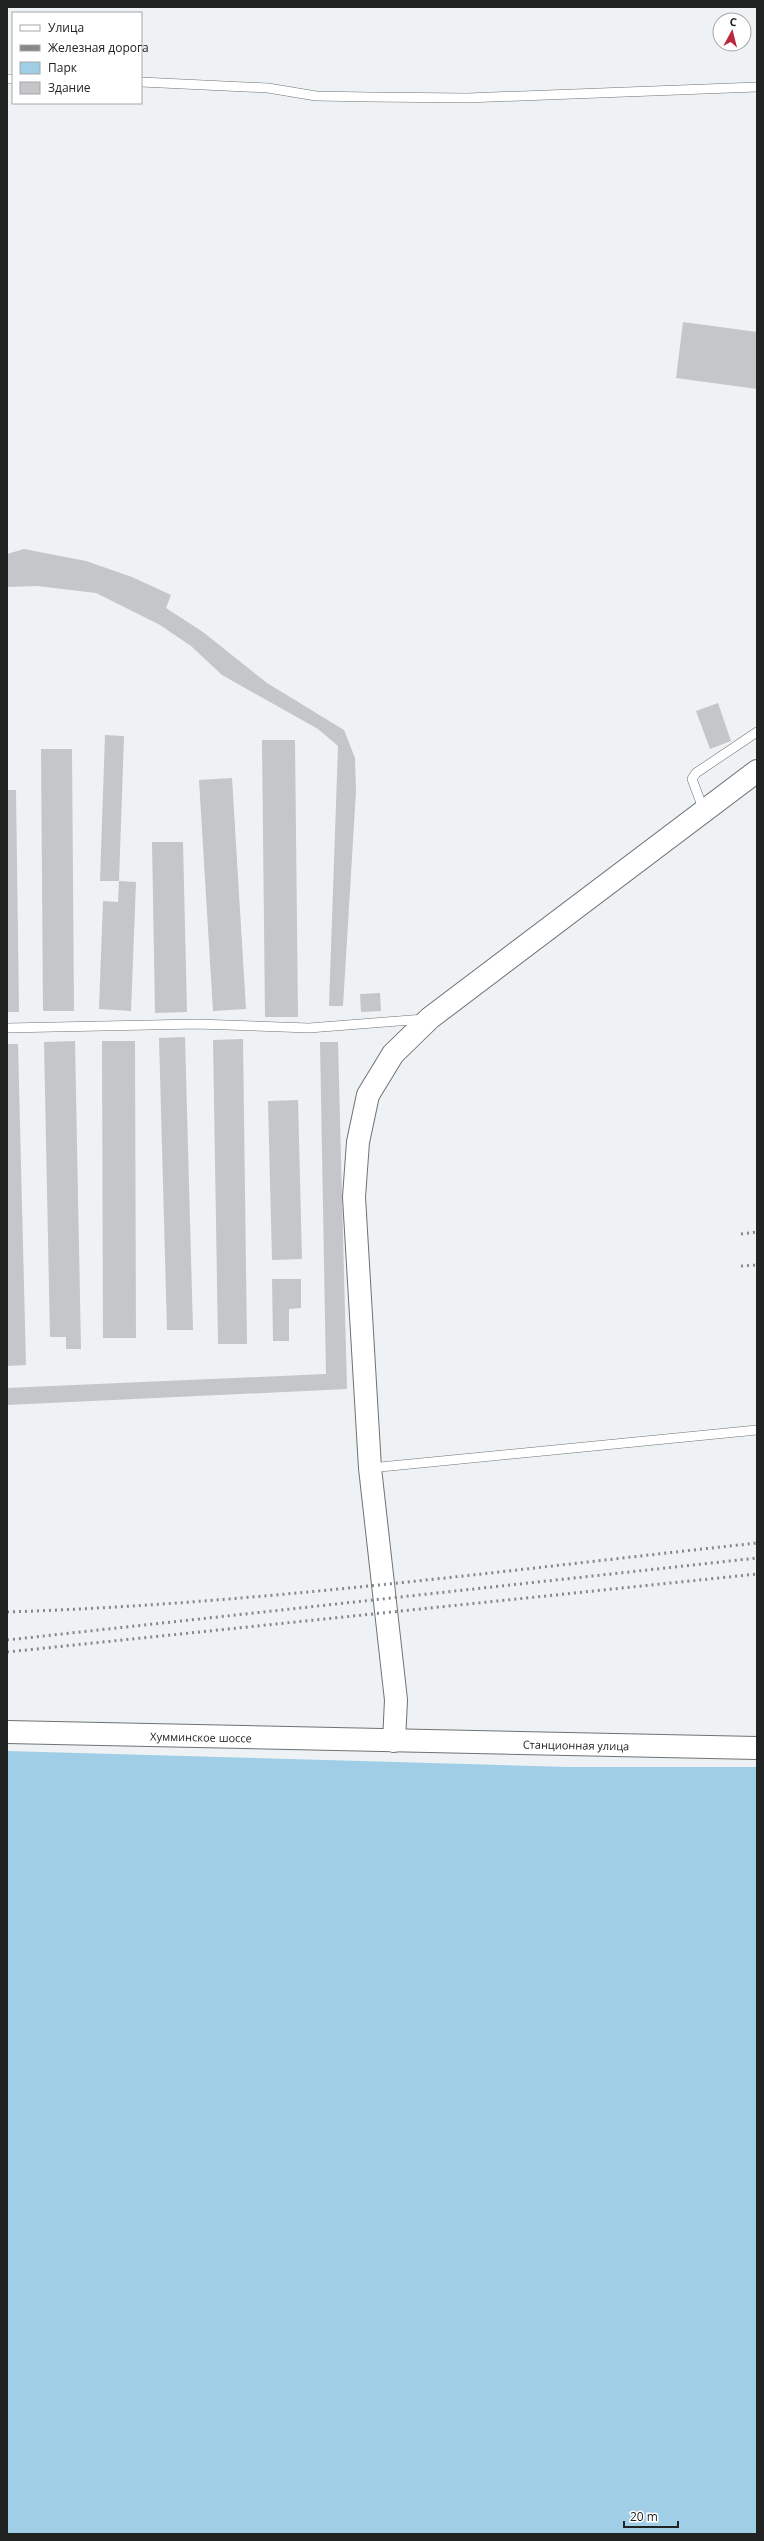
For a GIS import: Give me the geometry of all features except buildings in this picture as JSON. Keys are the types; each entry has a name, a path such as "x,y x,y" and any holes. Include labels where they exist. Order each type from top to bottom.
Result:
{"street":[{"path":"394,1741 396,1700 370,1468 354,1197 358,1142 368,1095 393,1054 430,1018 705,812 757,771"},
{"name":"Хумминское шоссе","path":"7,1732 394,1741"},
{"name":"Станционная улица","path":"394,1741 757,1748"}],"lane":[{"path":"142,82 268,88 316,96 370,98 467,98 757,87"},
{"path":"705,812 692,779 696,773 757,732"},
{"path":"7,1028 197,1024 309,1028 430,1018"},
{"path":"370,1468 757,1430"}],"green space":[{"path":"7,1751 567,1767 757,1767 757,2534 7,2534"}],"railway":[{"path":"741,1234 757,1232"},
{"path":"741,1266 757,1265"},
{"path":"7,1612 101,1608 289,1594 476,1575 757,1543"},
{"path":"7,1640 757,1558"},
{"path":"7,1652 757,1574"}]}
